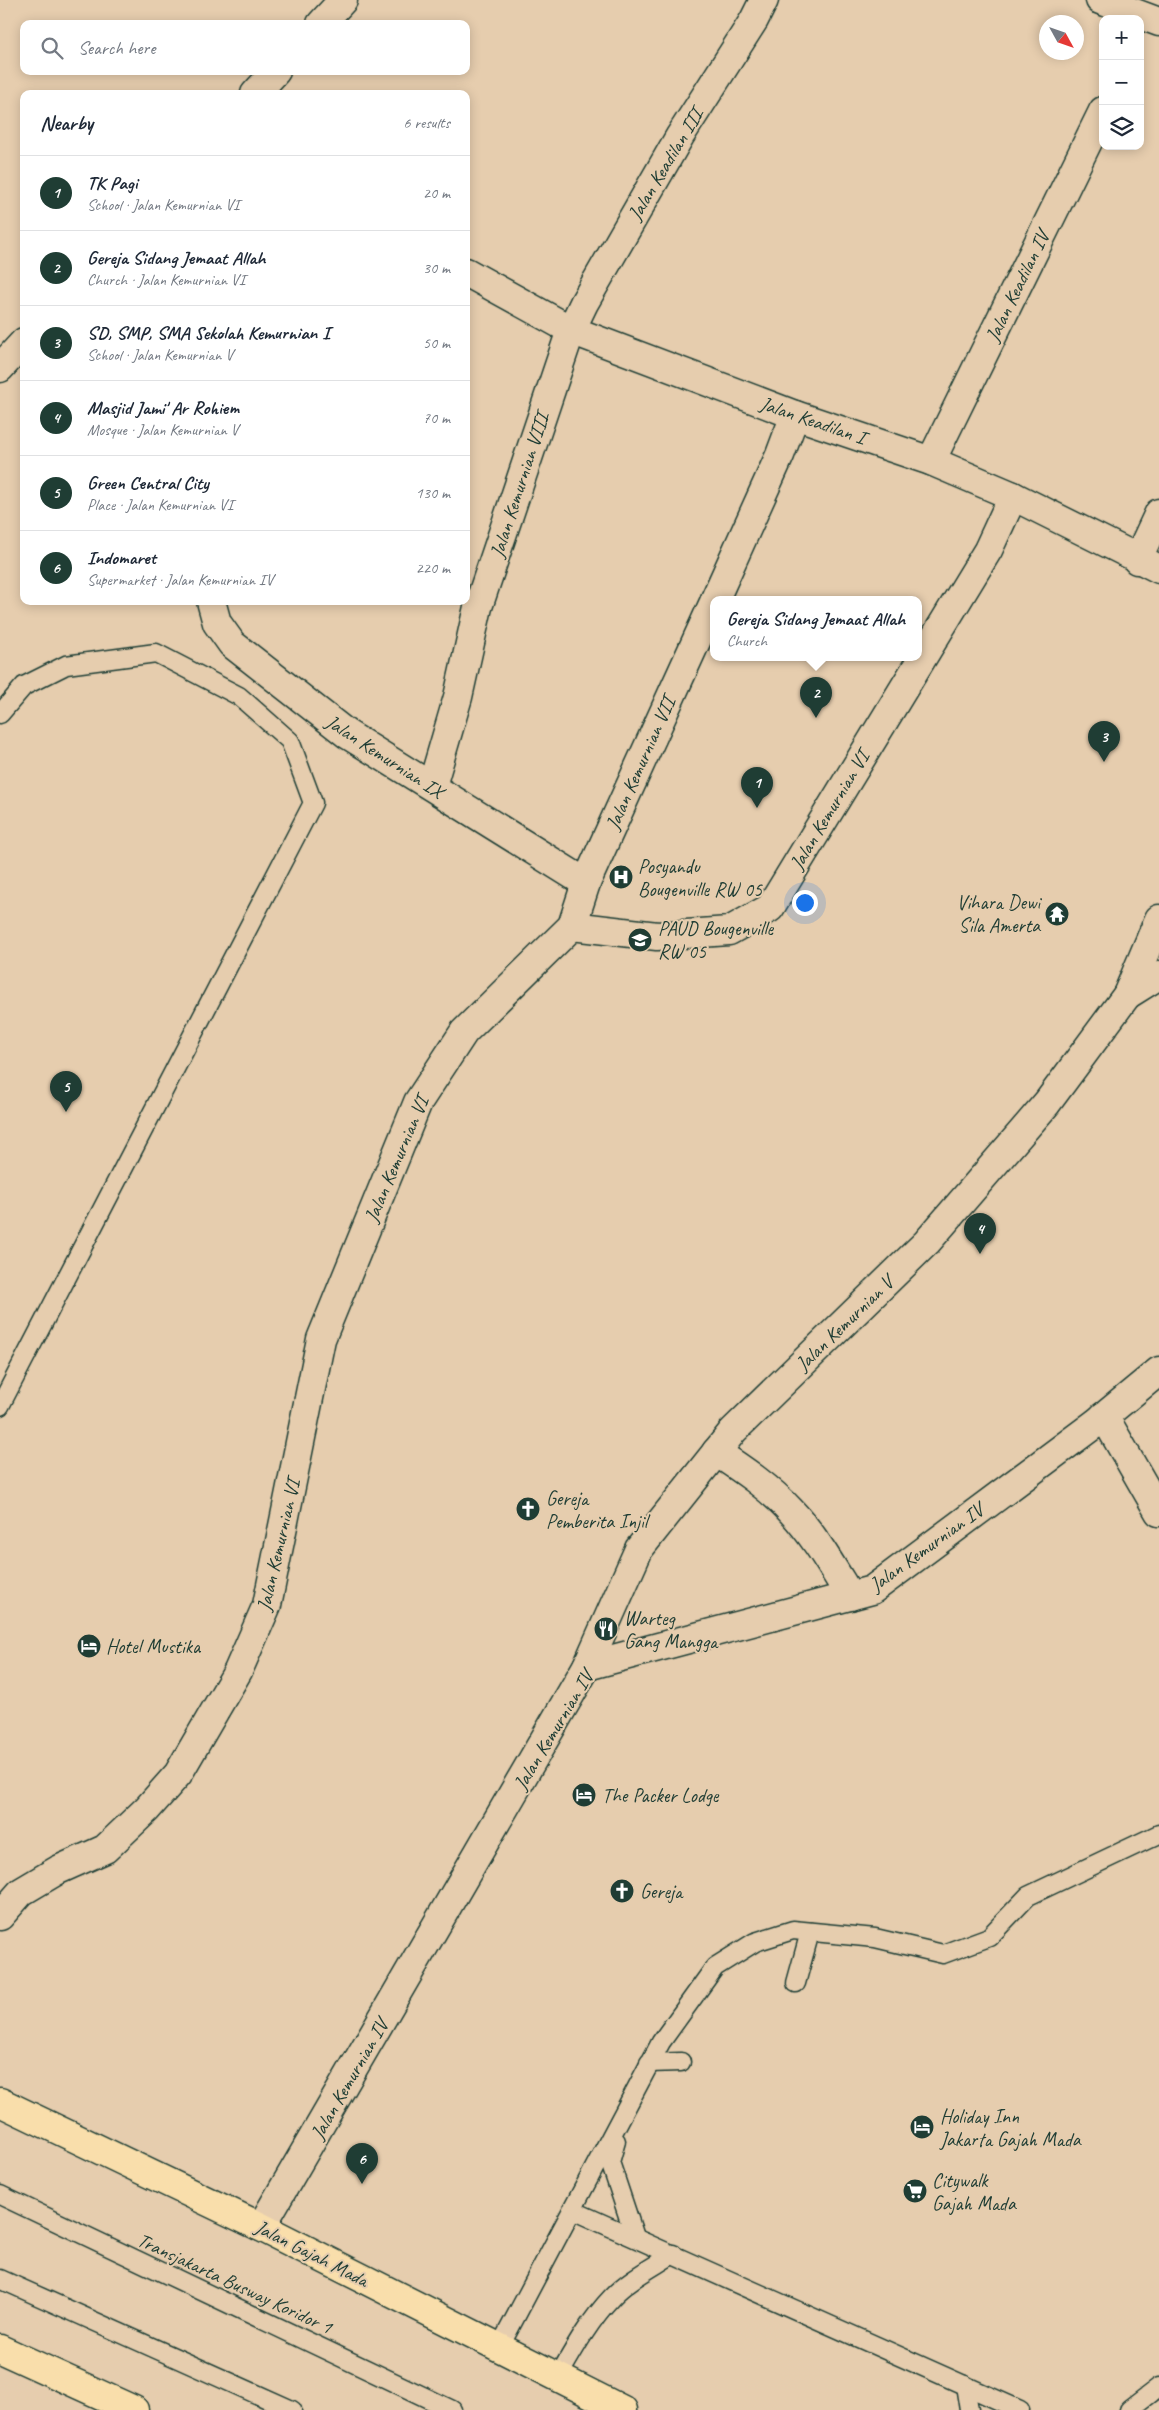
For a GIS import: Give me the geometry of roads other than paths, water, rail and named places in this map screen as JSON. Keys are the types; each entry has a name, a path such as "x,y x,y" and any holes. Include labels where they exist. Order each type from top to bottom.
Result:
{"main road":[{"name":"Jalan Gajah Mada","path":"0,2102 261,2228 622,2410"},
{"path":"0,2349 134,2410"}],"street":[{"path":"324,20 343,0"},
{"name":"Jalan Keadilan III","path":"571,330 584,303 680,136 754,20 764,0"},
{"path":"1100,0 1149,25"},
{"path":"259,90 272,75"},
{"name":"Jalan Keadilan IV","path":"931,461 1099,119"},
{"name":"Jalan Keadilan I","path":"470,274 571,330 795,415 931,461 1013,496 1148,565"},
{"name":"Jalan Kemurnian VIII","path":"432,786 458,697 478,607 571,330"},
{"path":"0,368 20,346"},
{"name":"Jalan Kemurnian VII","path":"716,596 780,455 795,415"},
{"name":"Jalan Kemurnian VI","path":"922,658 988,550 1013,496"},
{"path":"1148,565 1159,513"},
{"name":"Jalan Kemurnian IX","path":"212,605 217,623 232,644 347,734 586,883"},
{"name":"Jalan Kemurnian VII","path":"572,926 586,883 710,609"},
{"name":"Jalan Kemurnian VI","path":"0,1916 21,1892 58,1870 105,1849 147,1809 178,1774 238,1671 267,1605 321,1339 418,1102 464,1032 572,926 657,936 729,931 770,908 920,661"},
{"name":"Jalan Kemurnian V","path":"587,1666 639,1549 740,1424 928,1242 1047,1103 1127,995 1159,919"},
{"name":"Jalan Kemurnian V","path":"1127,995 1159,976"},
{"name":"Jalan Kemurnian IV","path":"261,2228 587,1666 872,1590 1104,1416 1159,1371"},
{"path":"1104,1416 1159,1512"},
{"path":"716,1452 743,1470 790,1510 813,1537 850,1596"}],"lane":[{"path":"0,714 24,686 66,665 156,653 239,696 290,741 313,803 0,1406"},
{"path":"499,2348 649,2063 661,2042 715,1967 755,1942 793,1930 874,1938 943,1954 989,1937 1028,1896 1159,1834"},
{"path":"796,1983 810,1932"},
{"path":"649,2063 681,2062"},
{"path":"624,2111 610,2162 635,2237"},
{"name":"Transjakarta Busway Koridor 1","path":"0,2195 452,2410"},
{"path":"572,2210 1020,2410"},
{"path":"558,2377 586,2329 613,2296 638,2276 673,2254"},
{"path":"0,2279 292,2410"},
{"path":"965,2385 969,2410"},
{"path":"1129,2410 1159,2387"}],"place":[{"name":"Gereja Sidang Jemaat Allah","path":"816,718"},
{"name":"SD, SMP, SMA Sekolah Kemurnian I","path":"1104,762"},
{"name":"TK Pagi","path":"757,808"},
{"name":"Posyandu Bougenville RW 05","path":"621,877"},
{"name":"Vihara Dewi Sila Amerta","path":"1057,914"},
{"name":"PAUD Bougenville RW 05","path":"640,940"},
{"name":"Green Central City","path":"66,1112"},
{"name":"Masjid Jami' Ar Rohiem","path":"980,1254"},
{"name":"Gereja Pemberita Injil","path":"528,1509"},
{"name":"Warteg Gang Mangga","path":"606,1629"},
{"name":"Hotel Mustika","path":"89,1646"},
{"name":"The Packer Lodge","path":"584,1795"},
{"name":"Gereja","path":"622,1891"},
{"name":"Holiday Inn Jakarta Gajah Mada","path":"922,2127"},
{"name":"Indomaret","path":"362,2184"},
{"name":"Citywalk Gajah Mada","path":"915,2191"}]}
